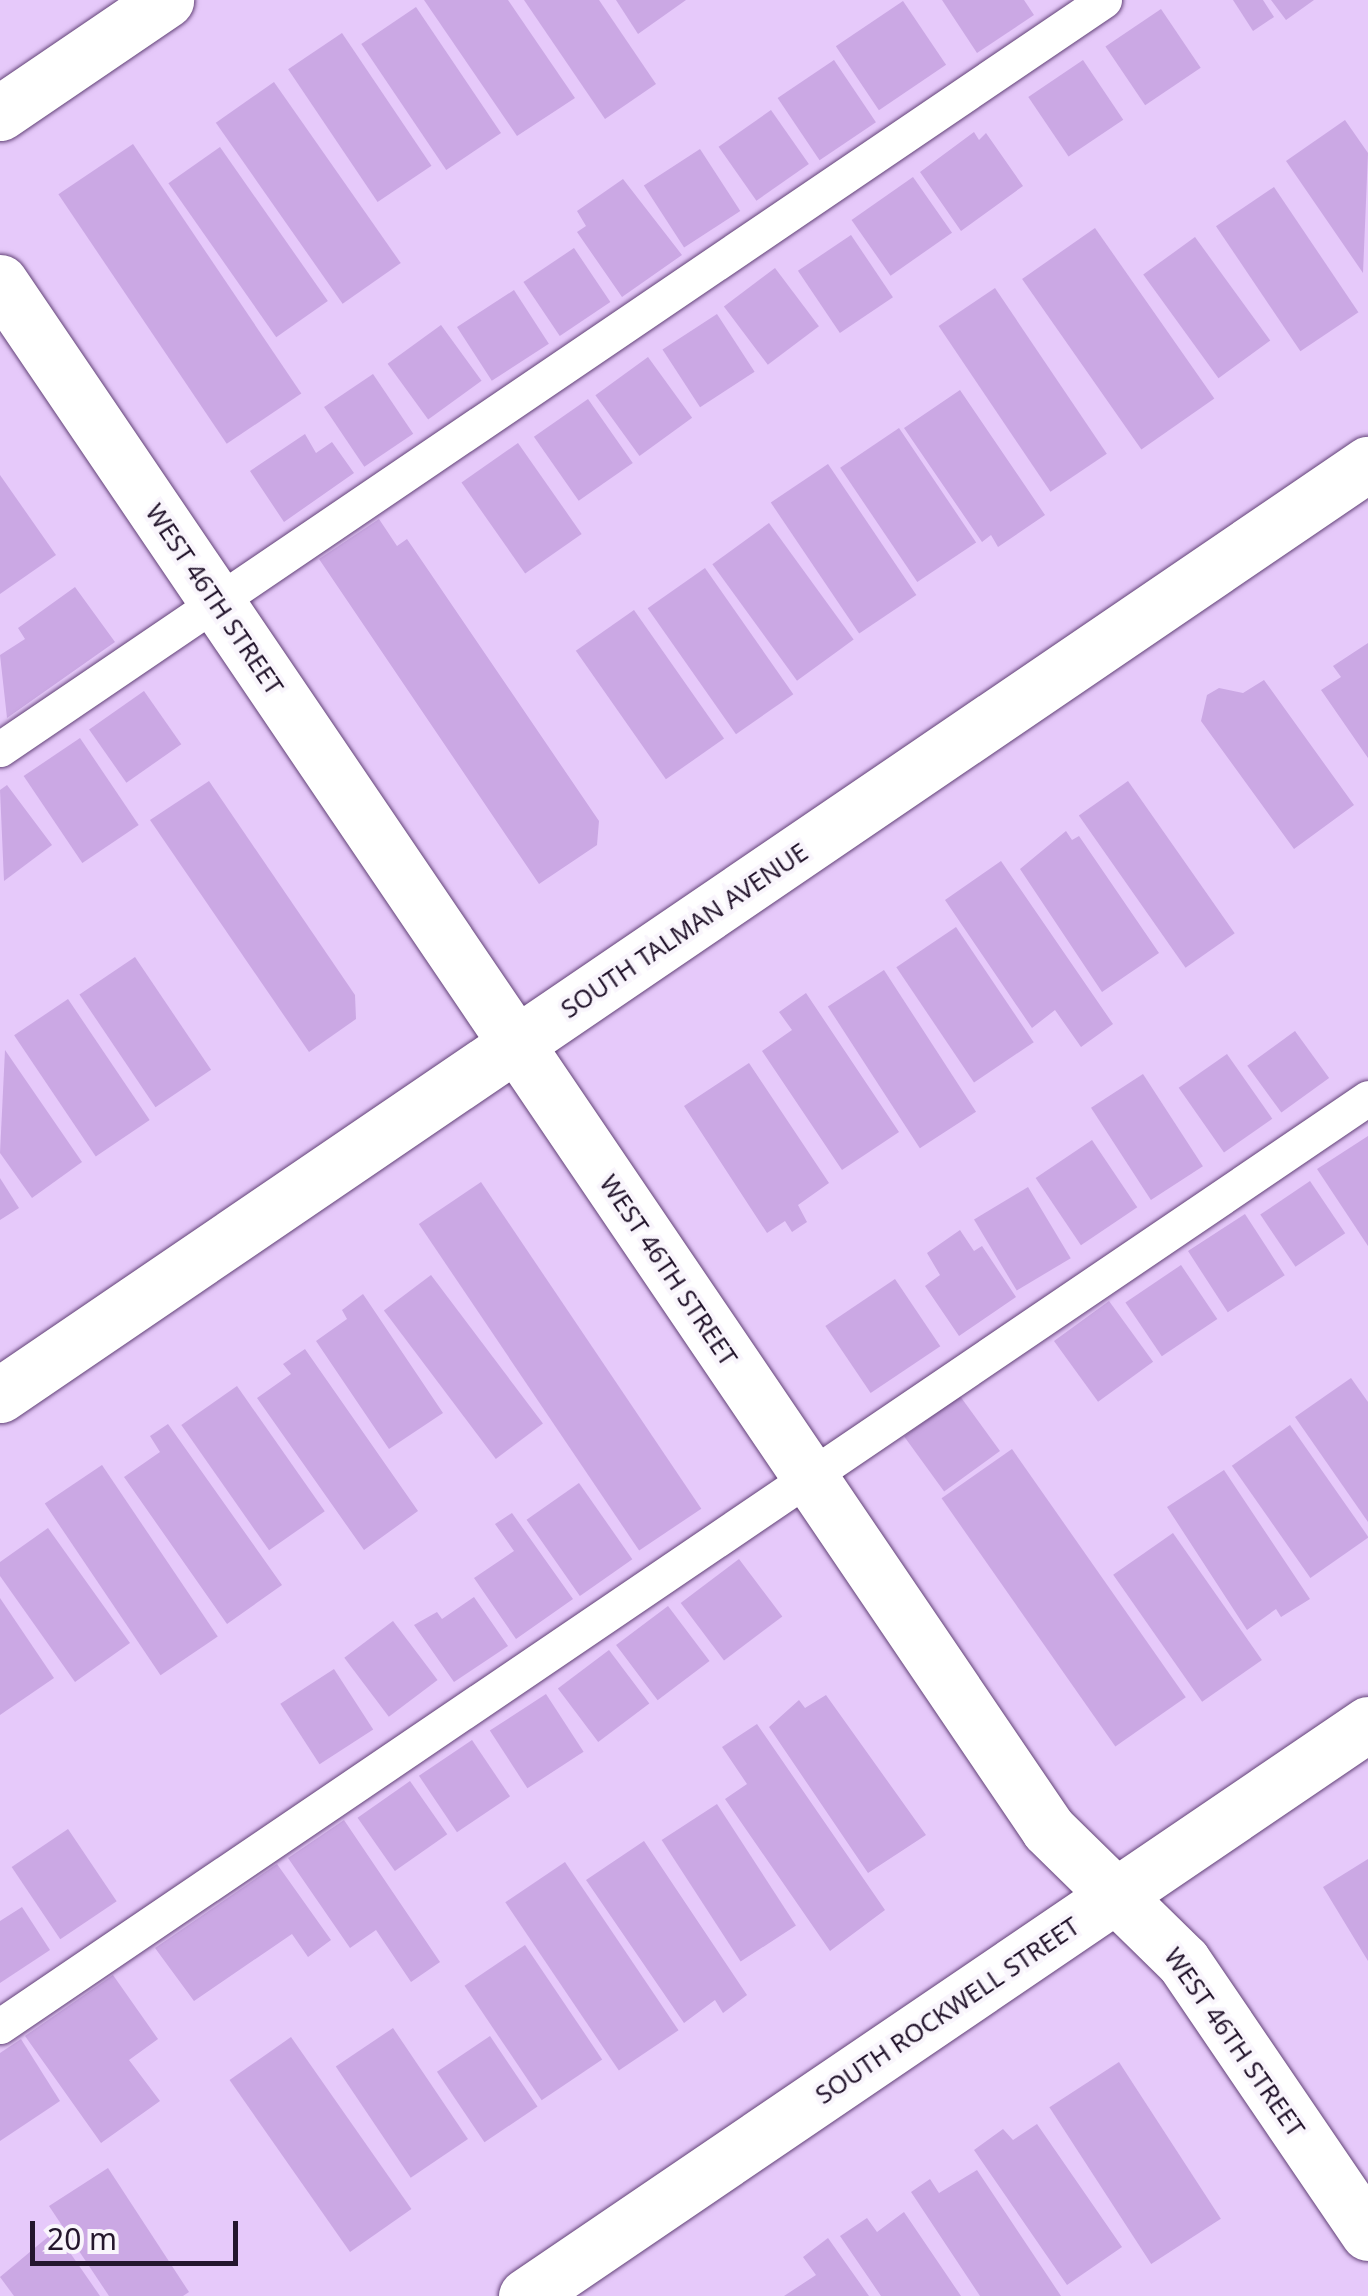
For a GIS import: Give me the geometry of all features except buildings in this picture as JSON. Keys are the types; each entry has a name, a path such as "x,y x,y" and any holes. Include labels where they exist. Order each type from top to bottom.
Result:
{"street":[{"path":"0,113 166,0"},
{"name":"WEST 46TH STREET","path":"0,282 1048,1829 1184,1961 1368,2232"},
{"name":"SOUTH TALMAN AVENUE","path":"0,1394 1368,464"},
{"name":"SOUTH ROCKWELL STREET","path":"526,2296 1368,1724"}],"lane":[{"path":"0,749 1104,0"},
{"path":"0,2026 1368,1098"}]}
